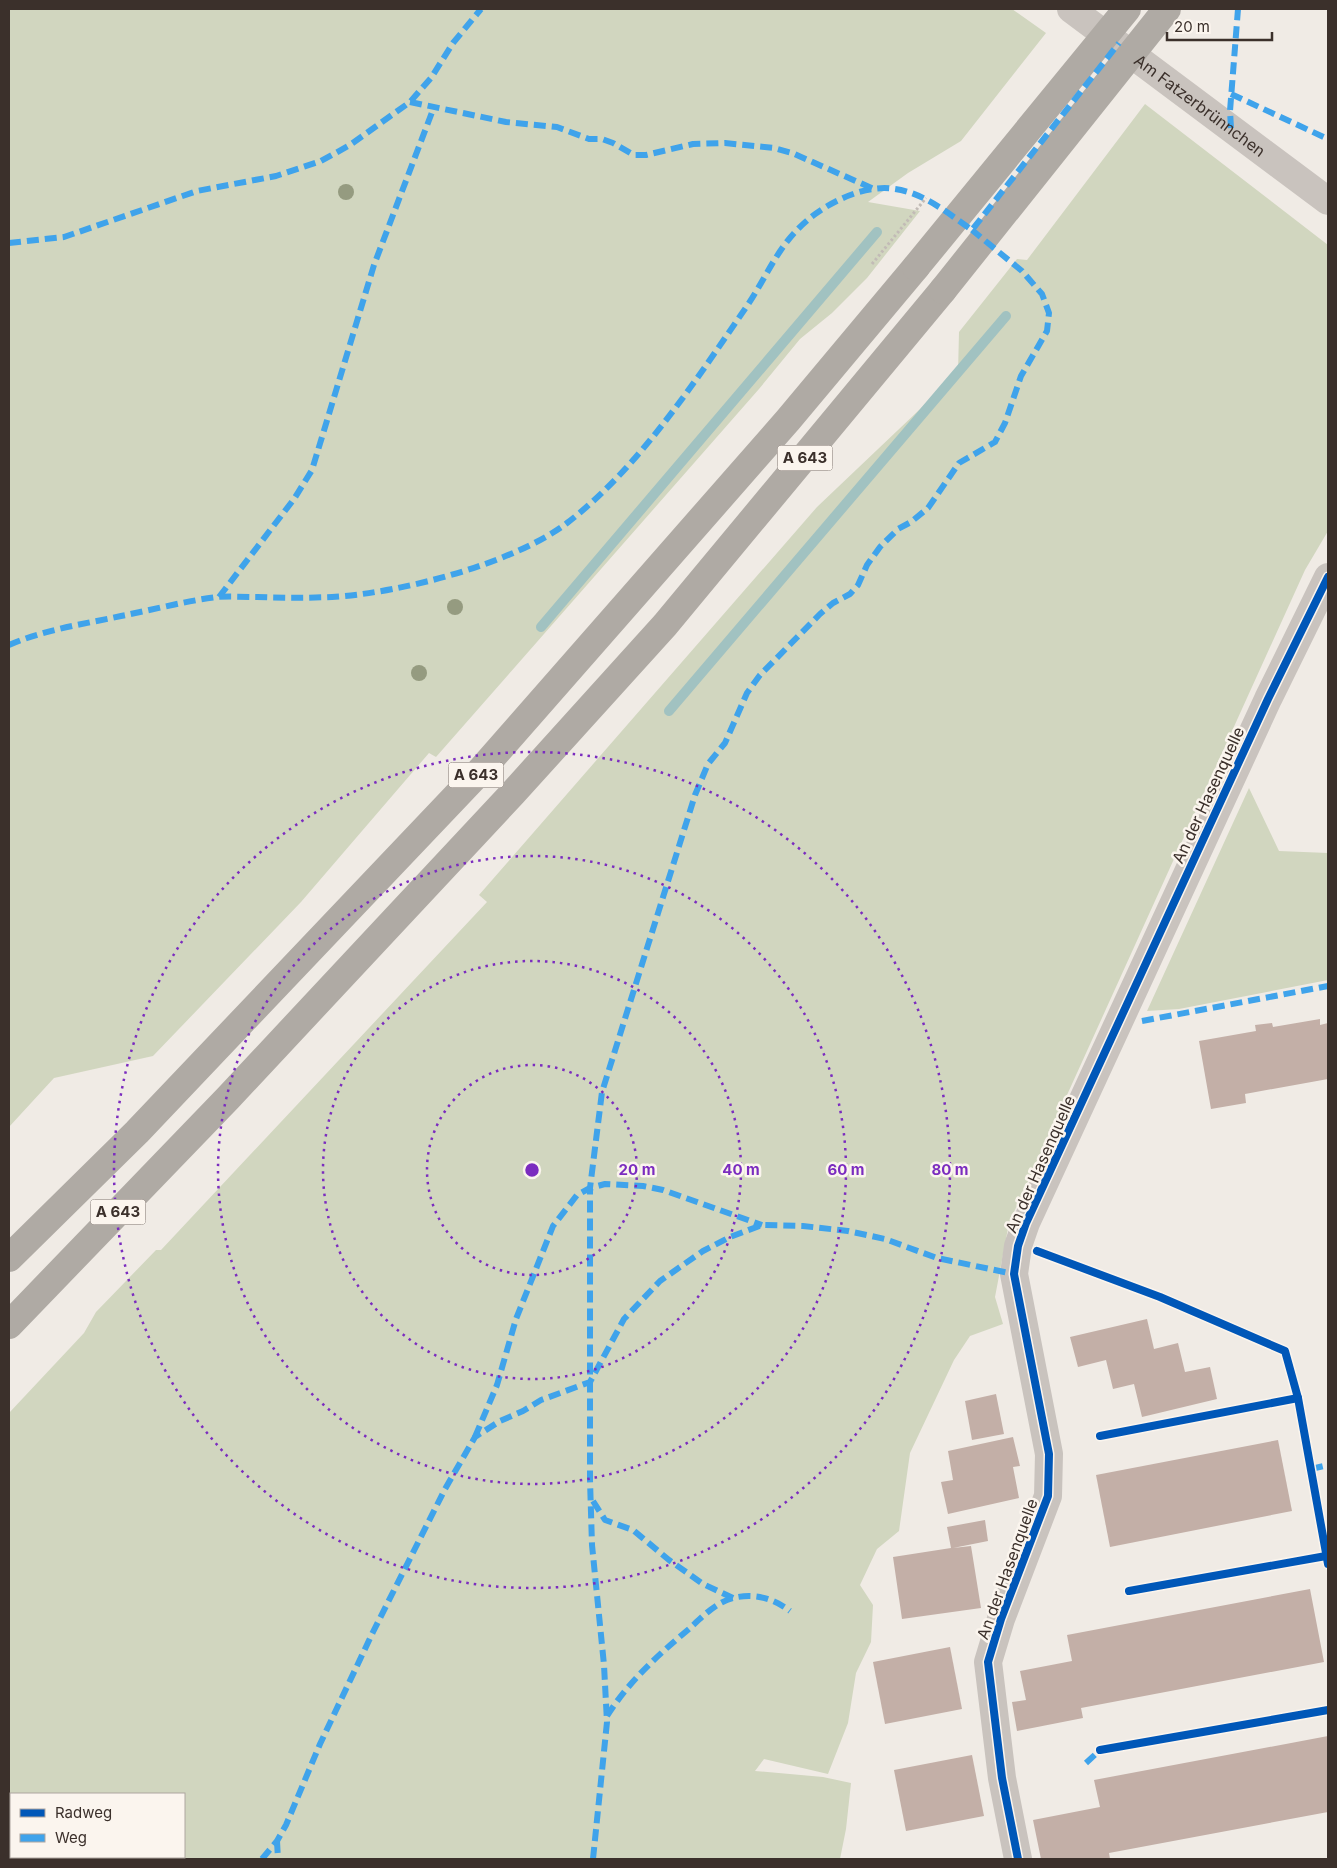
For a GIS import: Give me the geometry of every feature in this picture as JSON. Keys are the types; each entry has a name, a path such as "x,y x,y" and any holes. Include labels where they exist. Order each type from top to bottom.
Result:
{"highway":[{"name":"A 643","path":"9,1258 137,1132 481,770 788,420 1127,9"},
{"name":"A 643","path":"9,1325 228,1098 513,793 659,632 943,290 1168,9"}],"street":[{"name":"Am Fatzerbrünnchen","path":"1071,9 1328,201"},
{"name":"An der Hasenquelle","path":"1018,1859 1002,1778 988,1662 1001,1619 1048,1496 1049,1454 1014,1274 1018,1246 1026,1223 1268,699 1328,577"}],"path":[{"path":"872,264 926,198"}],"green space":[{"path":"9,9 1012,9 1046,33 961,141 908,173 868,202 920,211 867,278 832,313 800,339 759,389 436,757 429,753 301,902 153,1056 54,1078 9,1127"},
{"path":"1145,104 1328,245 1328,531 1305,570 1009,1223 995,1297 1003,1324 970,1336 954,1360 910,1453 899,1531 877,1549 860,1585 873,1605 871,1642 856,1673 848,1723 828,1774 764,1759 755,1771 823,1777 851,1783 846,1829 840,1859 9,1859 9,1413 84,1333 96,1312 156,1250 161,1250 487,902 479,895 817,507 958,373 959,332 1017,259 1027,260"},
{"path":"1249,788 1279,851 1328,853 1328,980 1179,1009 1147,1011"}],"building":[{"path":"1320,1019 1320,1025 1328,1023 1328,1079 1245,1094 1246,1103 1211,1109 1199,1041 1256,1031 1255,1025 1272,1023 1273,1027"},
{"path":"1147,1319 1154,1349 1178,1343 1185,1372 1210,1367 1217,1399 1142,1417 1134,1384 1113,1389 1106,1360 1078,1367 1070,1337"},
{"path":"996,1394 1004,1434 972,1440 965,1401"},
{"path":"1013,1437 1020,1466 1013,1467 1019,1498 948,1514 941,1482 953,1480 948,1451"},
{"path":"1278,1440 1292,1511 1110,1547 1096,1475"},
{"path":"985,1520 988,1541 953,1548 971,1546 981,1608 902,1619 893,1557 951,1548 947,1527"},
{"path":"1310,1589 1324,1662 1081,1708 1083,1718 1017,1731 1012,1702 1026,1700 1020,1671 1072,1661 1067,1635"},
{"path":"950,1647 962,1709 885,1724 873,1662"},
{"path":"1328,1736 1328,1812 1109,1853 1110,1859 1041,1859 1033,1820 1100,1807 1094,1780"},
{"path":"972,1755 984,1816 906,1831 894,1770"}],"waterway":[{"path":"541,627 877,232"},
{"path":"669,711 1006,316"}],"marked path":[{"path":"9,243 64,237 197,191 276,176 321,161 350,145 410,102 431,78 453,43 481,9"},
{"path":"1231,128 1230,111 1238,9"},
{"path":"9,645 36,635 64,628 217,597 332,597 390,590 455,574 517,551 544,538 567,523 593,501 642,450 687,393 747,306 783,247 805,222 842,198 863,191 887,188 901,190 926,199 972,230 1119,43"},
{"path":"1231,94 1328,139"},
{"path":"410,102 506,122 557,127 589,139 602,139 634,155 646,155 693,144 725,143 774,148 792,153 874,189"},
{"path":"219,597 294,499 312,470 374,265 434,107"},
{"path":"593,1859 607,1722 604,1665 592,1545 590,1480 590,1188 602,1092 695,795 708,764 725,743 747,693 760,675 820,614 833,603 850,594 858,585 867,565 880,547 898,529 911,522 928,508 959,463 995,442 1005,423 1021,376 1047,331 1049,313 1042,294 1022,271 972,230"},
{"path":"1142,1021 1328,986"},
{"path":"475,1437 497,1385 516,1319 553,1226 577,1195 590,1188 605,1184 643,1186 663,1190 762,1225"},
{"path":"262,1859 277,1841 286,1825 320,1744 373,1632 445,1489 475,1437 500,1421 523,1411 541,1400 590,1382 624,1319 660,1281 703,1251 730,1237 762,1225 803,1226 848,1231 885,1239 937,1258 1014,1274"},
{"path":"1311,1469 1328,1465"},
{"path":"593,1501 605,1520 633,1530 669,1560 703,1584 733,1598"},
{"path":"607,1716 625,1691 645,1669 704,1615 720,1603 733,1598 756,1596 777,1603 790,1611"},
{"path":"1086,1763 1100,1750 1104,1749"},
{"path":"277,1841 278,1859"}],"cycle path":[{"path":"1018,1859 1002,1778 988,1662 1001,1619 1048,1496 1049,1454 1014,1274 1018,1246 1026,1223 1268,699 1328,577"},
{"path":"1037,1251 1160,1297 1285,1351 1298,1398 1328,1564"},
{"path":"1100,1436 1298,1398"},
{"path":"1129,1591 1326,1556"},
{"path":"1100,1750 1328,1710"}]}
